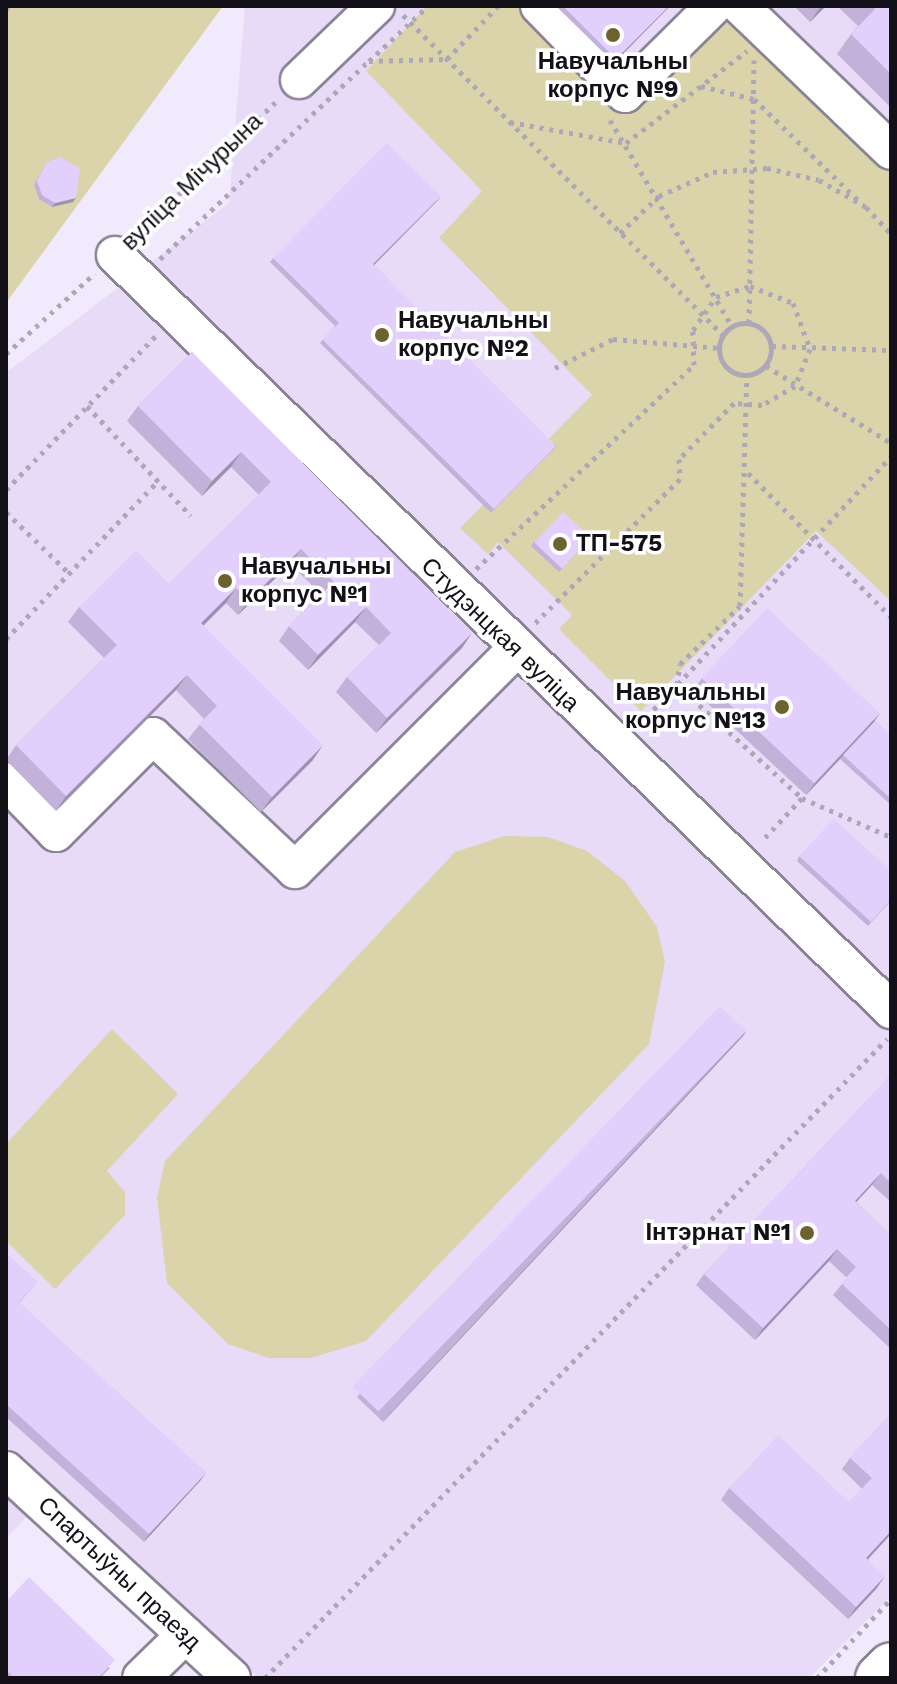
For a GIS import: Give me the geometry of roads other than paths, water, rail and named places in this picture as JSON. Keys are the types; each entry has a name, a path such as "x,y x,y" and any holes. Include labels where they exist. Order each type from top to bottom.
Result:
{"main road":[{"path":"878,1678 891,1665"}],"street":[{"path":"539,6 625,94 714,6"},
{"path":"294,85 356,12"},
{"path":"748,13 891,151"},
{"name":"Студэнцкая вуліца","path":"120,260 512,649 891,1010"},
{"path":"6,781 56,833 153,736 295,870 512,649"},
{"name":"Спартыўны праезд","path":"6,1470 232,1678"},
{"path":"141,1678 185,1635"}],"place":[{"name":"Навучальны корпус №9","path":"613,35"},
{"name":"Навучальны корпус №2","path":"382,335"},
{"name":"ТП-575","path":"560,544"},
{"name":"Навучальны корпус №1","path":"225,581"},
{"name":"Навучальны корпус №13","path":"782,707"},
{"name":"Інтэрнат №1","path":"807,1233"}]}
